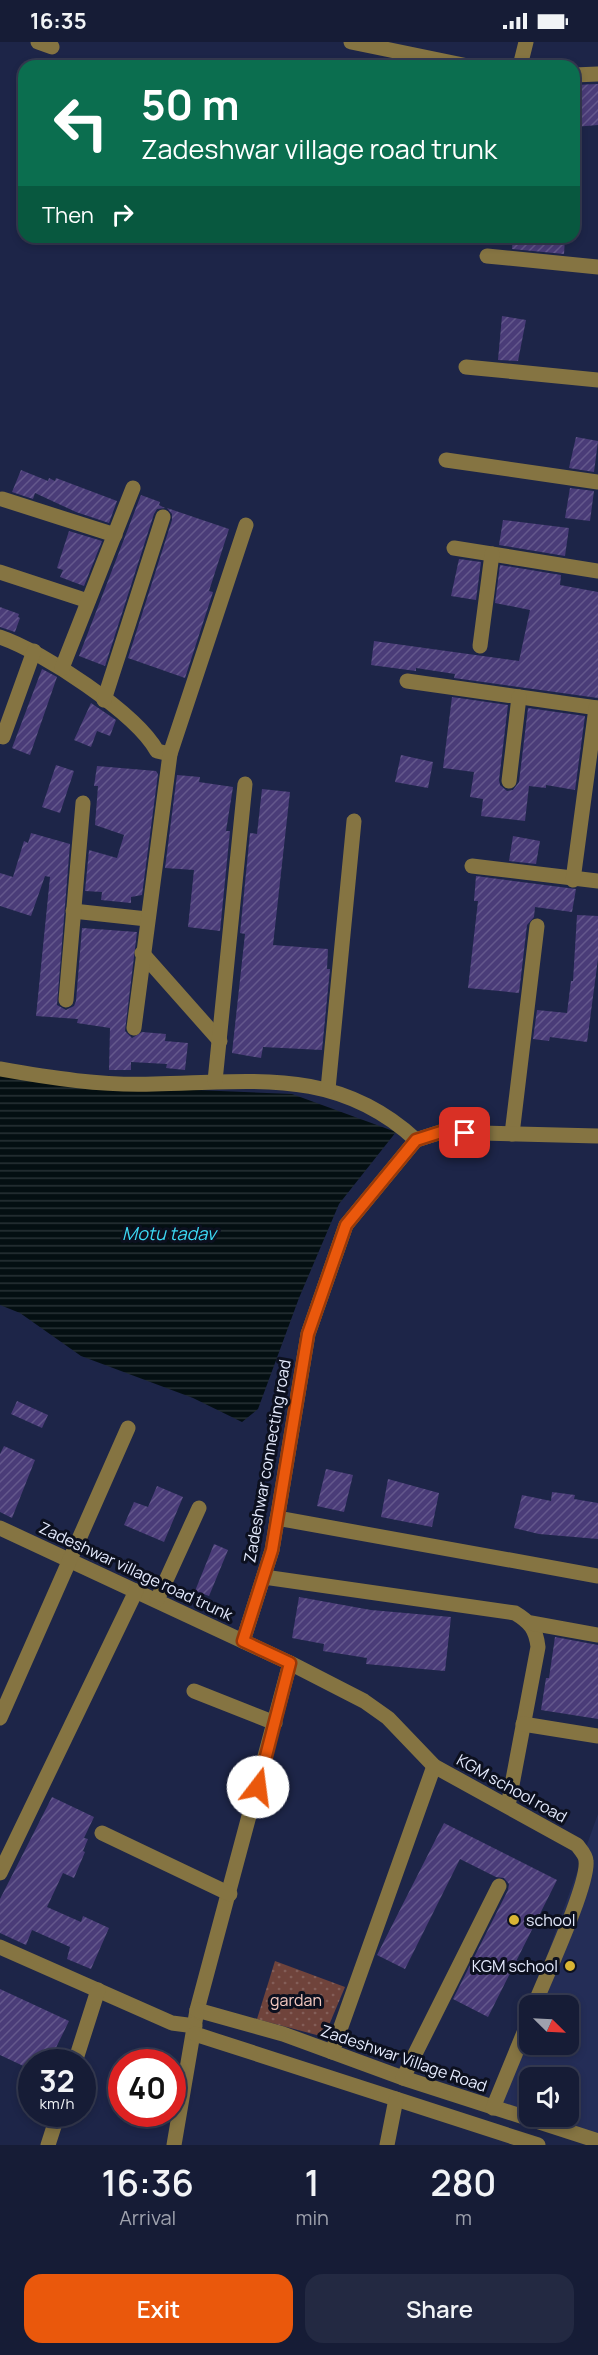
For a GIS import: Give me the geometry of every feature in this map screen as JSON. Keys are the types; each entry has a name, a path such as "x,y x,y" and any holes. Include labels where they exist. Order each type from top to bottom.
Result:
{"street":[{"path":"351,42 439,60"},
{"path":"522,60 526,42"},
{"path":"580,75 598,74"},
{"path":"487,256 598,267"},
{"path":"466,367 598,380"},
{"path":"446,460 598,482"},
{"path":"62,668 133,488"},
{"path":"2,499 115,535"},
{"path":"104,700 164,517"},
{"path":"134,1028 142,953 170,754 246,525"},
{"path":"454,548 598,571"},
{"path":"480,646 492,554"},
{"path":"0,572 88,602"},
{"path":"0,637 34,651 62,668 142,730 157,751 170,754"},
{"path":"3,737 34,651"},
{"path":"407,681 597,708 573,880"},
{"path":"509,781 519,697"},
{"path":"215,1081 245,784"},
{"path":"66,1000 82,803"},
{"path":"328,1089 354,820"},
{"path":"472,866 573,880 598,881"},
{"path":"73,911 147,918"},
{"path":"512,1134 537,926"},
{"path":"142,953 219,1041"},
{"path":"0,1069 100,1082 152,1084 254,1080 328,1089 368,1104 396,1122 416,1140 441,1132 598,1136"},
{"name":"Zadeshwar connecting road","path":"243,1641 272,1550 308,1334 346,1225 416,1140"},
{"path":"0,1718 128,1428"},
{"path":"157,1600 199,1508"},
{"path":"277,1518 598,1576"},
{"name":"Zadeshwar village road trunk","path":"0,1528 290,1663"},
{"path":"264,1577 515,1613 531,1623 598,1635"},
{"path":"0,1873 136,1591"},
{"path":"508,1806 538,1647 537,1635 531,1623"},
{"path":"174,2145 197,2010 230,1894 290,1663"},
{"name":"KGM school road","path":"290,1663 364,1701 388,1718 434,1766 577,1845 592,1862 538,1995"},
{"path":"194,1691 275,1723"},
{"path":"523,1724 598,1736"},
{"path":"332,2052 434,1766"},
{"path":"102,1833 230,1894"},
{"path":"403,2078 499,1886"},
{"path":"0,1947 172,2023 396,2099 499,2139 538,2145"},
{"path":"79,2049 98,1990"},
{"name":"Zadeshwar Village Road","path":"197,2010 332,2052 403,2078 598,2141"},
{"path":"493,2108 519,2045"},
{"path":"387,2145 396,2099"},
{"path":"48,2145 54,2127"}],"shaded area":[{"name":"KGM school","path":"598,1814 598,2134 574,2127 579,2127 579,2067 519,2067 519,2110 494,2102 519,2033 519,2055 579,2055 579,1995 533,1995"}],"green space":[{"name":"gardan","path":"275,1961 345,1987 324,2037 257,2019"}],"water":[{"name":"Motu tadav","path":"0,1073 124,1087 292,1094 396,1132 339,1204 299,1298 258,1409 242,1422 193,1398 81,1356 20,1313 0,1305"}],"building":[{"path":"598,84 598,125 580,126 580,85"},
{"path":"512,243 565,243 564,254 512,249"},
{"path":"502,316 526,320 518,361 498,360"},
{"path":"576,437 598,441 594,472 569,468"},
{"path":"21,470 48,481 49,478 55,481 56,478 117,501 109,523 76,512 35,493 33,499 12,492"},
{"path":"570,488 594,491 590,521 565,518"},
{"path":"141,495 160,502 159,505 165,508 157,509 154,514 105,666 79,656"},
{"path":"167,508 229,529 209,591 213,592 185,678 128,658 172,520 172,514"},
{"path":"503,520 569,528 565,556 499,545"},
{"path":"69,531 102,541 84,586 60,577 63,570 57,568"},
{"path":"459,559 481,562 476,600 451,596"},
{"path":"500,565 561,575 560,585 598,592 598,698 454,678 455,674 416,668 416,671 371,665 374,641 519,661 530,610 495,603"},
{"path":"0,607 19,614 20,618 15,632 0,627"},
{"path":"42,669 57,677 30,755 12,748"},
{"path":"452,697 508,705 499,780 500,785 507,791 513,790 519,782 528,708 585,716 575,790 546,785 546,788 529,786 525,821 481,816 483,799 470,797 474,772 443,768"},
{"path":"91,703 116,720 110,736 97,731 91,747 74,740"},
{"path":"401,755 433,762 428,788 395,782"},
{"path":"56,765 74,771 60,813 42,807"},
{"path":"97,766 156,771 158,774 142,895 131,897 131,903 101,900 102,892 85,891 89,850 117,858 124,835 95,825 98,786 94,786"},
{"path":"177,775 200,777 199,782 233,787 226,831 230,831 220,931 188,927 194,870 165,868"},
{"path":"262,789 290,792 273,945 328,949 327,969 330,969 322,1050 263,1047 261,1058 232,1053 245,934 240,933 250,833 257,834"},
{"path":"31,833 70,844 57,1005 66,1010 74,1006 76,1001 82,928 137,932 125,1031 132,1038 142,1032 166,1034 165,1041 188,1043 185,1070 166,1068 167,1064 131,1062 131,1070 109,1070 110,1028 77,1023 78,1019 36,1016 50,877 45,876 31,916 0,906 0,873 13,877 24,841 28,843"},
{"path":"513,836 540,841 536,864 509,861"},
{"path":"476,876 576,889 572,912 535,907 534,917 527,925 519,993 468,988 478,901 474,901"},
{"path":"577,915 598,916 598,959 587,1042 550,1037 549,1041 533,1039 537,1010 567,1013 571,981 573,981"},
{"path":"17,1401 48,1415 42,1428 11,1414"},
{"path":"4,1446 35,1460 12,1518 0,1512 0,1454"},
{"path":"326,1469 353,1475 344,1512 317,1506"},
{"path":"388,1479 439,1493 432,1527 381,1517"},
{"path":"157,1486 183,1497 164,1542 124,1525 134,1502 148,1507"},
{"path":"552,1492 575,1495 574,1499 598,1503 598,1539 539,1534 514,1528 522,1495 551,1501"},
{"path":"214,1544 228,1550 209,1596 195,1591"},
{"path":"299,1597 371,1610 451,1617 445,1671 366,1664 367,1658 323,1651 324,1644 292,1638"},
{"path":"555,1637 598,1645 598,1719 541,1710 546,1678 549,1678"},
{"path":"52,1797 94,1817 84,1838 88,1839 83,1851 85,1852 74,1878 63,1873 47,1907 81,1922 83,1916 109,1928 91,1969 67,1959 70,1947 32,1930 26,1945 0,1933 0,1899"},
{"name":"school","path":"444,1823 557,1880 488,2017 453,1999 508,1890 509,1884 504,1878 496,1877 460,1859 405,1969 377,1955"},
{"path":"0,1989 69,2021 55,2049 18,2049 18,2063 0,2055"}],"place":[{"name":"school","path":"514,1920"},
{"name":"KGM school","path":"570,1966"}],"route":[{"path":"258,1787 290,1663 243,1641 272,1550 308,1334 346,1225 416,1140 441,1132 465,1133"}]}
